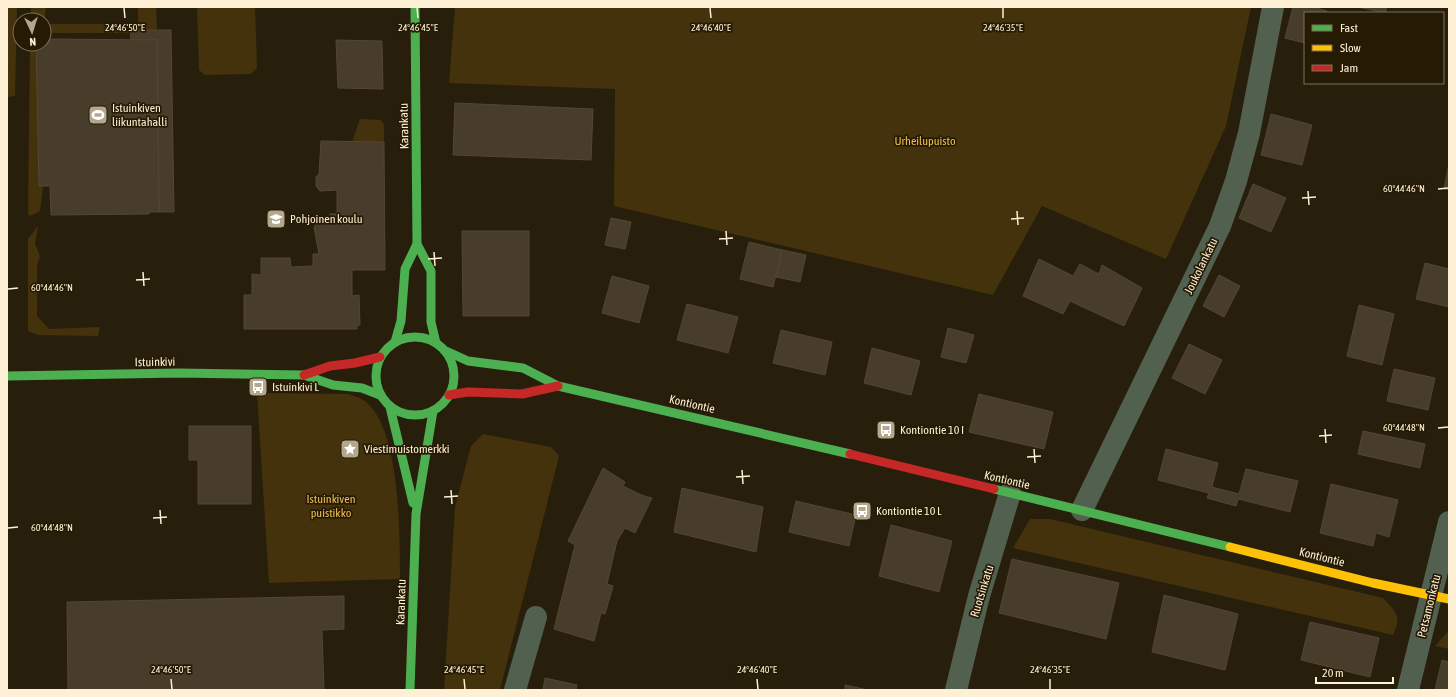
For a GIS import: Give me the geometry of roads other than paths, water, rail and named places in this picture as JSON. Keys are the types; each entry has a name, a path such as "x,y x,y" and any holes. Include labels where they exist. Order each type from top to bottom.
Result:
{"street":[{"name":"Karankatu","path":"395,342 401,321 405,270 417,244 415,7"},
{"name":"Joukolankatu","path":"1082,510 1220,226 1236,181 1249,133 1273,7"},
{"name":"Karankatu","path":"417,244 431,271 431,322 436,343"},
{"path":"407,337 417,337 436,343 446,351 454,373 453,384 449,395 442,404 433,411 425,414 407,414 390,407 380,395 376,383 376,370 380,357 386,349 395,342 407,337"},
{"name":"Kontiontie","path":"446,351 468,361 523,368 558,386 622,399 1440,597"},
{"name":"Istuinkivi","path":"304,375 330,366 355,363 380,357"},
{"name":"Istuinkivi","path":"7,376 179,373 304,375 334,385 362,388 380,395"},
{"name":"Kontiontie","path":"449,395 468,392 522,394 558,386"},
{"name":"Karankatu","path":"390,407 416,514"},
{"name":"Karankatu","path":"410,690 416,514 433,411"},
{"name":"Ruotsinkatu","path":"956,690 979,596 1010,493"},
{"name":"Petsamonkatu","path":"1408,690 1440,597 1449,522"},
{"path":"515,690 536,617"}],"place":[{"name":"Istuinkiven liikuntahalli","path":"98,115"},
{"name":"Pohjoinen koulu","path":"276,219"},
{"name":"Istuinkivi L","path":"258,387"},
{"name":"Kontiontie 10 I","path":"886,430"},
{"name":"Viestimuistomerkki","path":"350,449"},
{"name":"Kontiontie 10 L","path":"862,511"}],"park label":[{"name":"Urheilupuisto","path":"925,141"},
{"name":"Istuinkiven puistikko","path":"331,506"}]}
